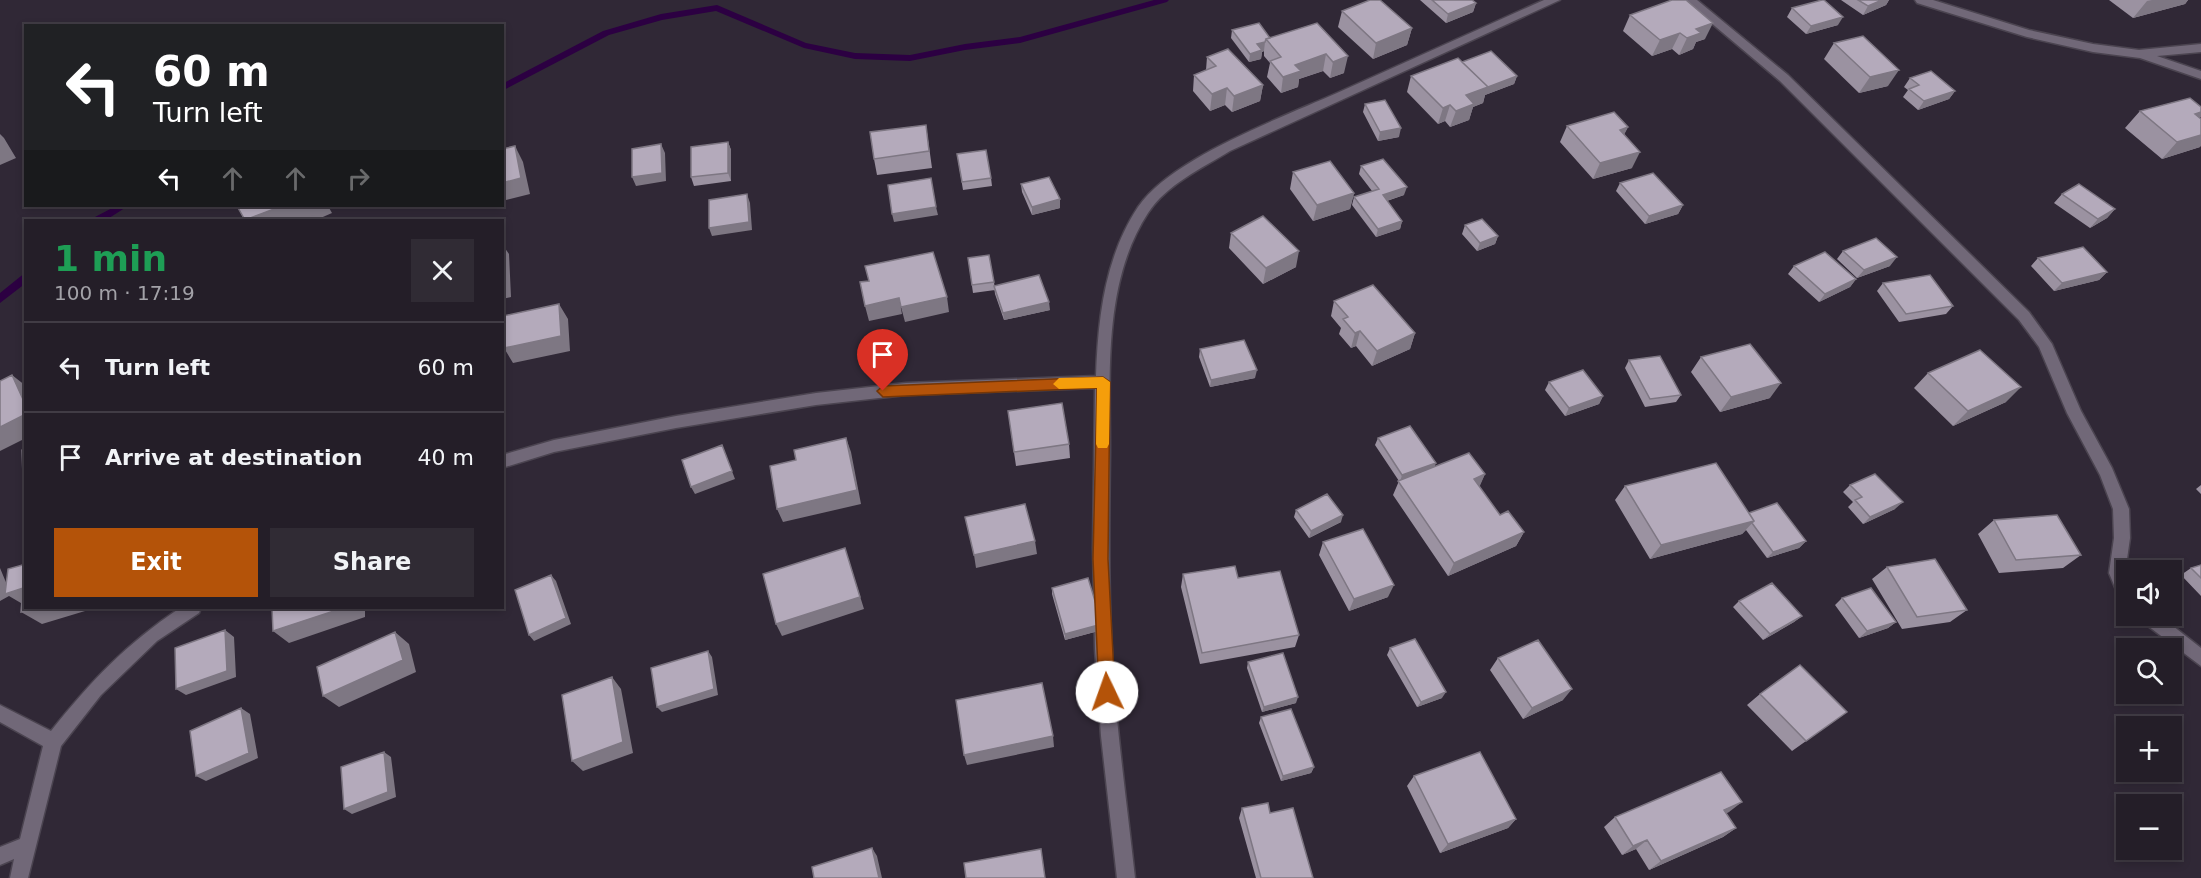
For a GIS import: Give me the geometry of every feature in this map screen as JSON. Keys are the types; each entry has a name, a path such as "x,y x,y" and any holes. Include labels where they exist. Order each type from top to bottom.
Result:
{"street":[{"path":"1126,878 1108,715 1101,559 1103,382 1109,298 1124,248 1143,209 1176,178 1226,148 1554,0"},
{"path":"1690,0 1784,78 2024,316 2045,344 2074,413 2107,473 2121,509 2122,538 2119,560"},
{"path":"1921,0 2027,33 2093,48 2139,54 2201,75"},
{"path":"2139,54 2201,48"},
{"path":"504,461 577,442 816,399 906,389 1103,382"},
{"path":"19,878 53,742 95,689 151,636 192,609"},
{"path":"2160,626 2201,658"},
{"path":"0,713 53,742"},
{"path":"0,856 27,845"}],"building":[{"path":"1370,0 1380,0 1412,28 1376,43 1342,11"},
{"path":"1432,0 1472,0 1476,3 1448,14"},
{"path":"1672,0 1686,0 1713,23 1696,29 1701,33 1687,38 1680,33 1660,40 1630,15"},
{"path":"1822,0 1843,17 1811,26 1792,8"},
{"path":"1858,0 1882,0 1868,6"},
{"path":"1259,23 1270,38 1257,44 1262,50 1250,54 1232,30"},
{"path":"1317,23 1348,56 1333,62 1326,54 1295,65 1301,71 1283,77 1270,61 1281,57 1266,39"},
{"path":"1863,36 1899,70 1870,77 1834,43"},
{"path":"1228,49 1263,85 1234,96 1227,88 1212,94 1194,75 1216,66 1207,57"},
{"path":"1491,51 1517,76 1488,87 1462,62"},
{"path":"1458,58 1488,87 1466,95 1474,104 1456,111 1450,105 1443,108 1411,76"},
{"path":"1931,71 1955,91 1924,101 1909,89 1919,85 1910,78"},
{"path":"2190,98 2201,107 2201,112 2195,114 2201,119 2201,135 2177,142 2140,111"},
{"path":"1385,100 1401,128 1380,132 1365,104"},
{"path":"1614,112 1628,127 1620,130 1640,152 1600,163 1567,126"},
{"path":"926,125 929,151 874,159 870,132"},
{"path":"728,142 728,173 691,177 691,147"},
{"path":"661,144 662,173 632,177 632,149"},
{"path":"515,146 521,178 504,182 504,149"},
{"path":"986,150 991,178 962,182 957,154"},
{"path":"1383,159 1407,187 1383,195 1402,221 1378,229 1354,197 1379,189 1361,166"},
{"path":"1330,161 1354,193 1317,205 1293,172"},
{"path":"1653,173 1683,205 1649,216 1620,183"},
{"path":"1049,177 1060,199 1032,207 1021,184"},
{"path":"931,178 936,207 892,214 888,185"},
{"path":"2079,184 2115,209 2098,219 2062,194"},
{"path":"747,194 749,222 709,228 709,200"},
{"path":"238,207 279,207 248,219 244,219"},
{"path":"1263,216 1299,251 1266,268 1231,233"},
{"path":"1482,219 1498,236 1480,243 1465,225"},
{"path":"1876,238 1897,257 1864,270 1843,251"},
{"path":"2083,247 2107,272 2062,283 2038,258"},
{"path":"933,252 947,297 901,307 899,298 865,306 860,282 869,281 865,266"},
{"path":"1825,252 1856,279 1825,294 1794,266"},
{"path":"989,255 994,282 972,285 968,258"},
{"path":"1039,275 1049,302 1003,313 994,286"},
{"path":"1930,275 1953,306 1906,314 1883,283"},
{"path":"1373,285 1415,333 1377,351 1360,331 1355,333 1343,319 1348,317 1334,301"},
{"path":"559,304 561,336 504,348 504,316"},
{"path":"1244,340 1257,370 1211,380 1200,349"},
{"path":"1750,344 1781,383 1731,397 1701,357"},
{"path":"1980,350 2021,387 1968,411 1928,373"},
{"path":"1660,356 1681,395 1650,399 1629,360"},
{"path":"1583,370 1603,396 1569,408 1549,382"},
{"path":"12,375 24,402 24,415 0,427 0,381"},
{"path":"1062,403 1069,444 1014,452 1008,411"},
{"path":"1410,426 1436,463 1402,475 1378,438"},
{"path":"846,438 857,490 777,509 770,466 796,460 794,450"},
{"path":"722,445 732,471 691,487 682,460"},
{"path":"22,450 24,450 24,501"},
{"path":"1469,453 1485,474 1474,479 1500,515 1508,511 1524,532 1454,563 1398,481"},
{"path":"1716,463 1754,521 1661,545 1625,486"},
{"path":"1875,474 1903,502 1870,517 1855,500 1862,497 1850,485"},
{"path":"1327,494 1343,515 1311,531 1296,510"},
{"path":"1777,503 1806,541 1773,552 1752,523 1754,521 1749,513"},
{"path":"1025,504 1035,541 974,555 965,517"},
{"path":"2057,515 2081,555 2016,560 1994,520"},
{"path":"1363,529 1394,585 1354,599 1323,542"},
{"path":"845,548 860,597 776,624 763,574"},
{"path":"1935,559 1967,610 1917,617 1887,567"},
{"path":"24,565 24,609 32,609 21,612 23,588 5,594 8,569"},
{"path":"2201,565 2201,578 2191,568"},
{"path":"1235,566 1238,578 1280,571 1299,635 1202,653 1183,574"},
{"path":"551,575 566,618 529,635 515,590"},
{"path":"1088,578 1102,624 1065,634 1052,588"},
{"path":"1772,583 1802,616 1770,634 1739,601"},
{"path":"1871,588 1896,622 1867,631 1842,598"},
{"path":"272,609 340,609 273,631"},
{"path":"225,630 227,671 176,689 175,648"},
{"path":"395,632 403,660 323,696 317,667"},
{"path":"1415,639 1446,692 1421,702 1390,648"},
{"path":"1538,640 1572,689 1532,708 1498,658"},
{"path":"708,651 714,689 657,707 651,668"},
{"path":"1283,653 1298,697 1264,707 1248,662"},
{"path":"1800,665 1847,712 1806,741 1760,694"},
{"path":"612,677 623,742 572,761 562,695"},
{"path":"1042,683 1053,736 964,755 956,700"},
{"path":"241,708 249,753 196,776 190,731"},
{"path":"1291,709 1314,767 1283,776 1261,717"},
{"path":"384,752 388,792 344,809 341,767"},
{"path":"1480,752 1516,819 1448,844 1414,776"},
{"path":"1721,772 1742,802 1724,810 1736,828 1661,861 1647,840 1633,846 1615,817"},
{"path":"1268,803 1270,813 1293,808 1313,878 1261,878 1242,808"},
{"path":"872,848 879,878 814,878 812,867"},
{"path":"1041,849 1045,878 966,878 964,863"}],"waterway":[{"path":"504,87 606,33 661,17 717,8 804,45 855,56 910,58 965,47 1020,40 1164,0"},
{"path":"101,219 121,207"},
{"path":"0,299 24,278"}],"slow traffic":[{"path":"1059,384 1103,382 1102,444"}],"route":[{"path":"883,391 1103,382 1101,559 1107,692"}]}
